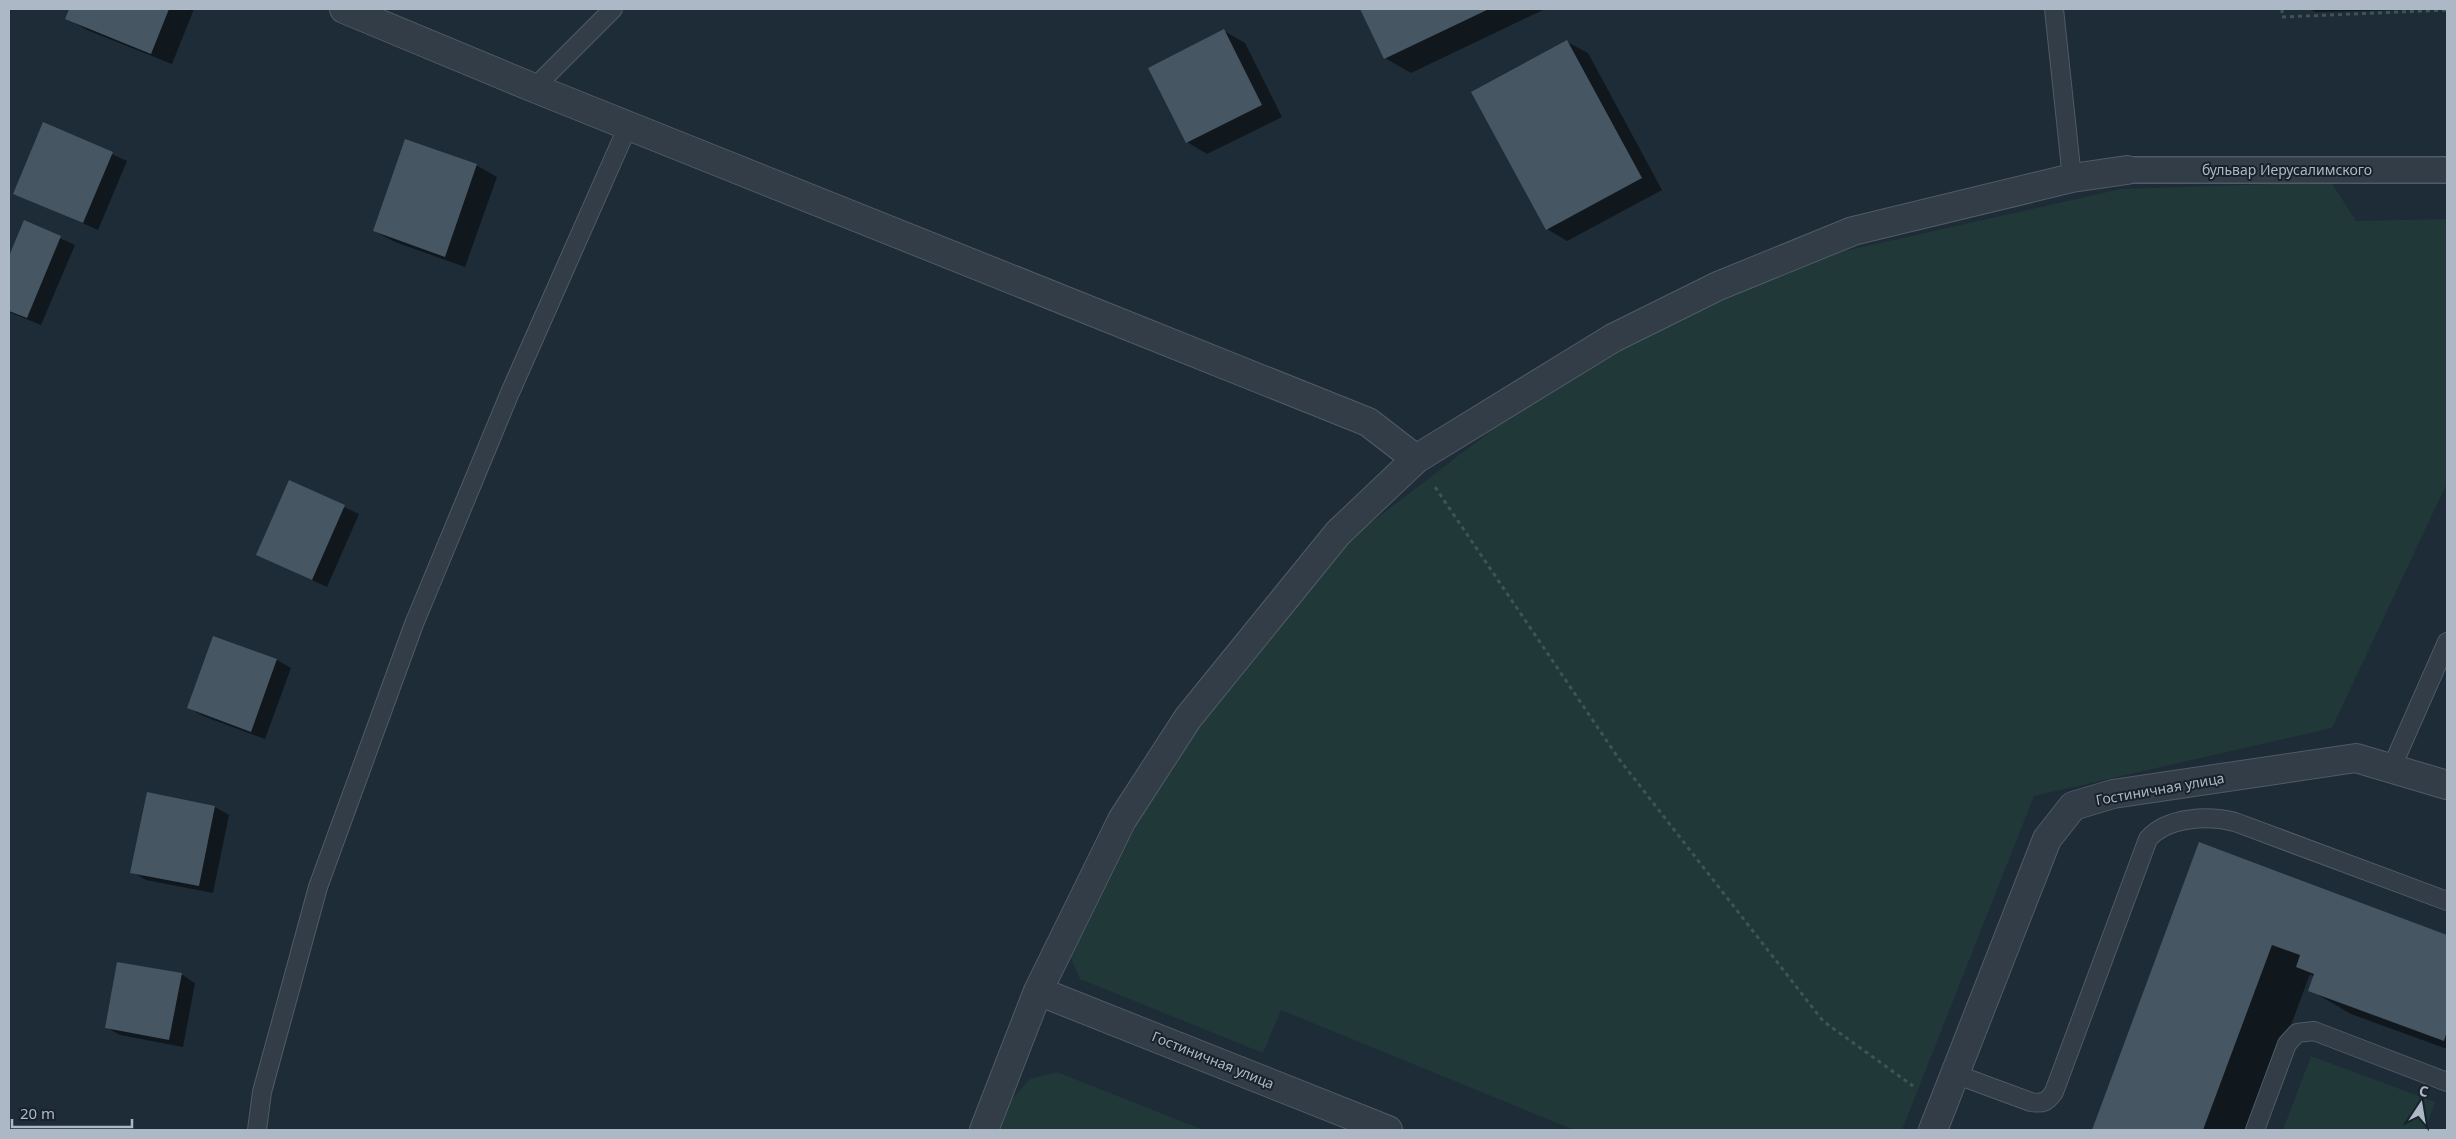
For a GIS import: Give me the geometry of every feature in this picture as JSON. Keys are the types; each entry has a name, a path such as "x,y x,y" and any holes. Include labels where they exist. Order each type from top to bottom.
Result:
{"street":[{"path":"344,9 628,126 1368,422 1416,459"},
{"path":"984,1130 1038,991 1122,820 1188,718 1338,533 1416,459 1614,338 1718,286 1853,231 2072,178 2127,170"},
{"name":"бульвар Иерусалимского","path":"2127,170 2447,170"},
{"name":"Гостиничная улица","path":"1937,1119 2047,839 2073,806 2112,794 2356,758 2447,785"},
{"name":"Гостиничная улица","path":"1038,991 1388,1130"}],"lane":[{"path":"534,88 614,9"},
{"path":"2054,9 2072,178"},
{"path":"257,1130 262,1092 318,887 414,624 510,395 628,126"},
{"path":"2391,769 2447,642"},
{"path":"1955,1074 2031,1102 2041,1104 2048,1100 2054,1092 2148,839 2156,830 2168,825 2206,818 2235,822 2447,902"},
{"path":"2255,1130 2287,1044 2297,1033 2314,1031 2447,1082"}],"path":[{"path":"2282,9 2282,17 2447,10"},
{"path":"1416,459 1619,759 1823,1021 1937,1119"}],"green space":[{"path":"2331,182 2356,221 2447,219 2447,483 2332,728 2034,796 1902,1130 1574,1130 1281,1010 1263,1053 1080,979 1071,958 1136,826 1194,732 1351,538 1509,417 1645,334 1822,256 2121,189"},
{"path":"2311,1056 2435,1102 2425,1130 2283,1130"},
{"path":"1057,1072 1203,1130 1001,1130 1011,1100 1030,1079"}],"building":[{"path":"69,9 169,9 151,54 65,19"},
{"path":"1360,9 1489,9 1384,59"},
{"path":"1224,29 1262,105 1186,143 1148,68"},
{"path":"1567,40 1642,178 1546,230 1471,92"},
{"path":"43,122 113,152 83,223 13,194"},
{"path":"405,139 477,164 445,257 373,231"},
{"path":"24,220 61,236 27,318 9,311 9,256"},
{"path":"289,480 345,505 312,580 256,555"},
{"path":"213,636 277,659 251,732 187,708"},
{"path":"147,792 215,806 199,886 130,873"},
{"path":"2199,842 2447,935 2447,1031 2444,1041 2308,991 2314,974 2296,967 2300,955 2272,945 2203,1130 2092,1130"},
{"path":"117,962 182,973 169,1040 105,1028"}]}
